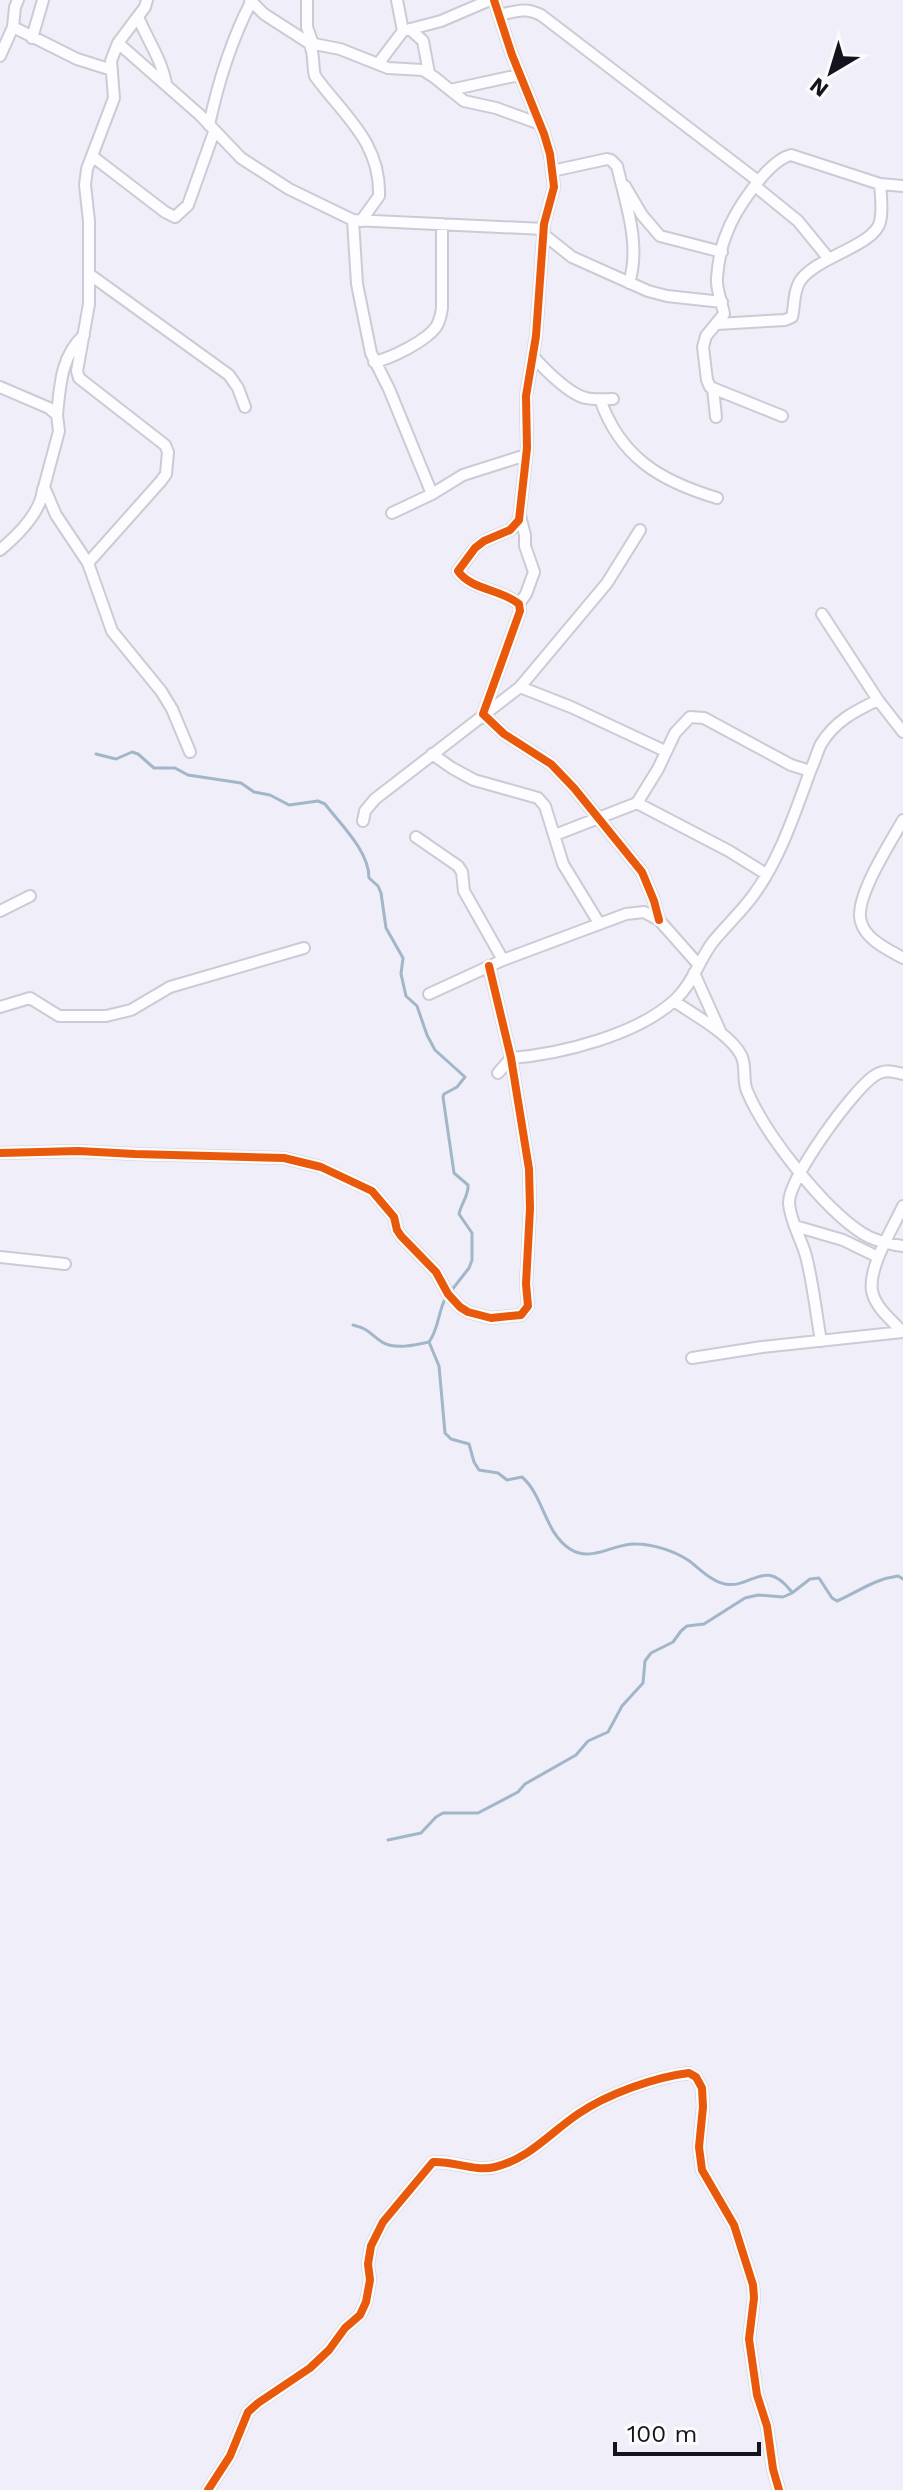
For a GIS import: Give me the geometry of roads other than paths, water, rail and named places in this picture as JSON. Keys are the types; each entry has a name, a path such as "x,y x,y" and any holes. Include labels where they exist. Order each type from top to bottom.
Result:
{"street":[{"path":"0,56 13,27 18,0"},
{"path":"32,38 43,0"},
{"path":"88,563 166,474 168,452 165,445 79,378 77,371 89,304 89,221 85,185 92,156 114,98 111,61 118,43 147,0"},
{"path":"307,0 307,27 315,76 364,136 373,153 379,196 357,220 357,284 374,362 389,389 432,494"},
{"path":"397,0 406,30 423,41 429,73"},
{"path":"378,64 406,30 441,21 492,0 550,154 554,187 544,232 533,356 526,396 526,455 520,516 510,530 475,548 458,571 470,582 511,597 519,604 520,611 483,714"},
{"path":"92,156 165,212 175,217 188,205 211,128 224,66 250,1 264,14 311,43 340,49 388,68 423,70 464,101 496,108 540,124"},
{"path":"500,15 523,9 541,15 757,184 798,221 829,259"},
{"path":"138,17 150,46 160,60 166,84"},
{"path":"13,27 77,59 112,70"},
{"path":"118,43 166,84 241,158 289,189 357,220 544,232 572,257 629,283 667,296 722,302"},
{"path":"450,90 519,75"},
{"path":"716,417 703,347 706,336 724,314 717,277 726,235 757,184 782,157 791,155 880,184 903,186"},
{"path":"552,171 607,159 617,166 635,248 634,270 629,283"},
{"path":"619,177 642,215 660,236 722,252"},
{"path":"717,324 789,319 802,279 829,259 870,236 880,225 880,184"},
{"path":"374,362 391,358 424,338 440,321 442,224"},
{"path":"89,274 229,375 245,407"},
{"path":"0,550 33,515 42,499 59,431 60,385 66,361 84,335"},
{"path":"533,356 542,367 578,395 613,399"},
{"path":"0,387 49,408 57,415"},
{"path":"713,388 782,416"},
{"path":"600,399 615,432 646,466 664,479 717,498"},
{"path":"392,513 463,475 526,455"},
{"path":"44,487 56,515 88,563 112,631 161,691 190,752"},
{"path":"519,604 534,572 525,546 520,516"},
{"path":"363,821 365,811 375,799 520,687 607,583 640,530"},
{"path":"822,614 878,700 903,732"},
{"path":"520,687 665,751"},
{"path":"498,1073 511,1058 561,1052 584,1045 620,1032 674,1001 712,944 753,895 766,874 822,744 839,722 878,700"},
{"path":"483,714 504,734 551,764 642,872 659,920 696,968 722,1035"},
{"path":"555,835 637,803 675,733 690,717 704,718 791,765 811,769"},
{"path":"432,754 474,780 538,798 545,806 563,864 599,923"},
{"path":"637,803 766,874"},
{"path":"903,820 861,901 861,922 872,939 903,958"},
{"path":"416,837 458,866 462,872 464,891 503,960"},
{"path":"890,845 903,850"},
{"path":"0,911 30,896"},
{"path":"429,994 503,960 626,914 644,912 659,920"},
{"path":"0,1007 30,998 59,1016 106,1016 131,1010 178,985 304,948"},
{"path":"0,1153 78,1151 284,1158 321,1167 372,1191 394,1217 401,1236 436,1272 448,1294 460,1307 482,1317 521,1315 528,1306 529,1169 511,1058 489,966"},
{"path":"674,1001 722,1035 741,1054 746,1088 799,1173 847,1222 865,1235 903,1246"},
{"path":"821,1341 805,1253 789,1203 791,1189 799,1173 860,1088 888,1070 903,1074"},
{"path":"903,1206 878,1257 872,1292 882,1311 903,1332"},
{"path":"795,1226 843,1240 878,1257"},
{"path":"0,1257 65,1264"},
{"path":"692,1358 903,1332"},
{"path":"208,2490 230,2456 248,2412 310,2368 360,2315 370,2280 368,2264 371,2246 383,2222 433,2162 448,2161 482,2169 496,2167 528,2153 579,2113 609,2097 689,2073 696,2077 702,2088 699,2147 702,2170 734,2225 753,2285 749,2339 757,2395 767,2426 779,2490"}],"waterway":[{"path":"96,754 116,759 132,752 154,768 175,768 188,775 241,783 254,792 270,795 289,805 318,801 325,804 359,848 369,878 381,893 386,928 403,958 401,974 406,996 417,1006 435,1050 465,1077 443,1097 454,1173 468,1185 459,1214 472,1233 472,1260 451,1291"},
{"path":"353,1325 393,1346 429,1342 446,1297"},
{"path":"429,1342 439,1366 445,1433 451,1439 469,1444 479,1470 498,1473 507,1480 522,1477 535,1494 549,1524 570,1549 586,1554 627,1545 649,1545 688,1560 720,1583 734,1584 765,1575 782,1581 791,1591"},
{"path":"388,1840 421,1833 443,1813 478,1813 576,1755 588,1741 608,1732 622,1706 643,1683 645,1661 651,1653 673,1642 687,1626 704,1624 745,1598 758,1595 783,1597 810,1579 819,1578 837,1601 881,1580 898,1576 903,1579"}]}
